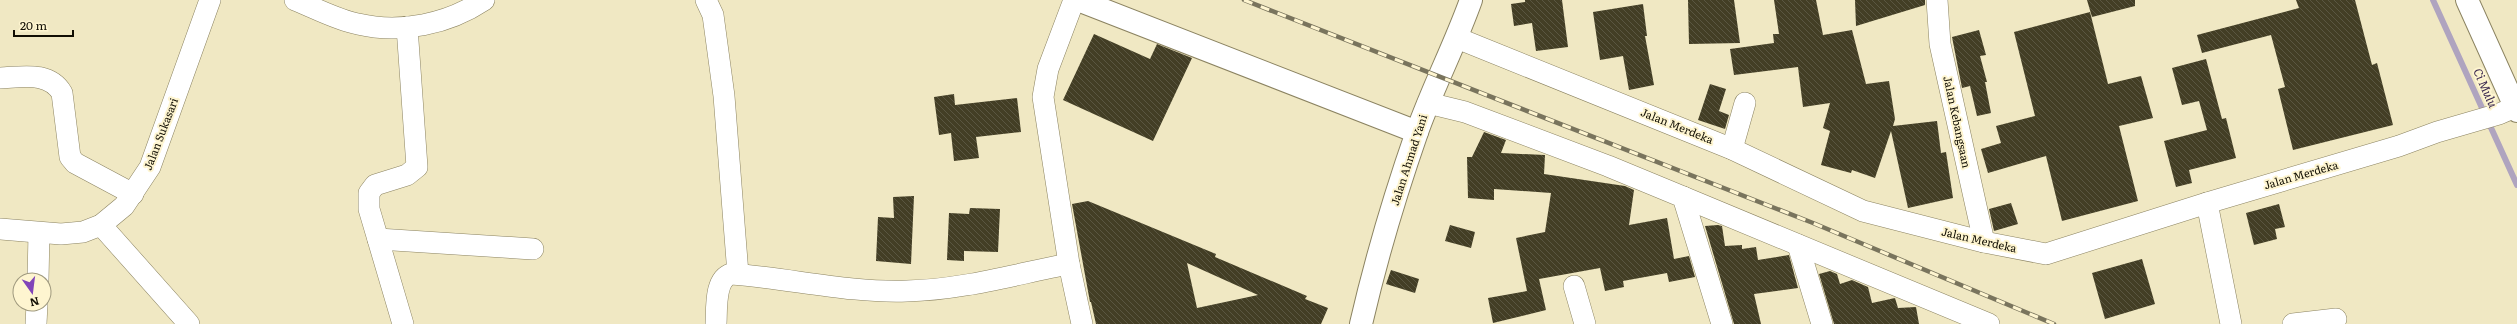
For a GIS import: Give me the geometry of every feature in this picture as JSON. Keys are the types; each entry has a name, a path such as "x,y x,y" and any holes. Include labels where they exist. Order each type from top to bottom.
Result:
{"street":[{"name":"Jalan Sukasari","path":"0,229 39,233 83,232 101,225 124,206 150,167 210,0"},
{"path":"295,0 358,24 407,27 449,18 484,0"},
{"path":"706,0 713,15 724,96 738,274"},
{"path":"1074,0 1043,86 1051,158 1069,264 1082,324"},
{"path":"1078,0 1417,132"},
{"name":"Jalan Ahmad Yani","path":"1362,324 1372,276 1417,132 1471,0"},
{"name":"Jalan Kebangsaan","path":"1937,0 1940,44 1984,242"},
{"path":"2467,0 2510,111"},
{"path":"403,324 369,209 368,197 371,188 385,180 407,175 417,167 407,27"},
{"name":"Jalan Merdeka","path":"1452,48 1732,149 1863,211 1984,242 2050,254 2207,203 2510,111"},
{"path":"0,78 42,77 57,85 62,93 70,157 74,163 133,194"},
{"path":"1428,103 1464,112 1608,166 1989,324"},
{"path":"1732,149 1745,103"},
{"path":"1683,197 1722,324"},
{"path":"2207,203 2231,324"},
{"path":"101,225 189,324"},
{"path":"38,272 39,233"},
{"path":"378,239 533,248"},
{"path":"1798,245 1822,324"},
{"path":"716,324 720,284 728,275 738,274 835,286 905,291 980,281 1069,264"},
{"path":"1574,286 1585,324"},
{"path":"36,324 37,312"},
{"path":"2293,324 2336,319"}],"building":[{"path":"1525,0 1562,0 1568,47 1536,51 1532,23 1514,26 1511,4 1525,2"},
{"path":"1688,0 1734,0 1740,43 1689,44"},
{"path":"1774,0 1816,0 1823,35 1852,30 1866,84 1889,81 1895,119 1893,126 1937,121 1941,153 1946,152 1953,198 1908,208 1891,131 1875,178 1852,170 1851,173 1821,165 1830,131 1823,128 1830,103 1803,107 1798,67 1734,75 1730,49 1774,43 1773,34 1779,34"},
{"path":"1855,0 1925,0 1925,5 1856,26"},
{"path":"2087,0 2135,0 2135,6 2092,17"},
{"path":"2296,0 2355,0 2372,65 2377,63 2393,125 2293,150 2278,89 2285,87 2271,35 2202,53 2197,35 2299,8"},
{"path":"1643,4 1647,36 1645,36 1654,85 1629,90 1623,56 1600,60 1593,12"},
{"path":"2090,12 2108,84 2141,76 2153,118 2119,126 2138,201 2062,221 2046,156 1988,173 1981,149 2001,143 1996,126 2035,116 2014,32"},
{"path":"1979,30 1986,55 1980,56 1987,82 1985,82 1991,113 1977,116 1970,86 1962,88 1952,37"},
{"path":"1094,34 1150,59 1157,44 1192,58 1153,141 1063,100"},
{"path":"2206,59 2222,119 2226,118 2236,158 2189,170 2192,183 2176,187 2164,141 2207,130 2199,101 2182,105 2172,68"},
{"path":"1710,84 1726,89 1719,111 1729,115 1725,129 1698,120"},
{"path":"954,94 955,105 1017,98 1021,132 976,137 979,158 954,161 951,133 939,135 934,97"},
{"path":"1484,132 1506,140 1501,153 1545,155 1544,174 1625,186 1634,190 1629,225 1667,218 1674,259 1689,256 1695,277 1669,282 1667,273 1623,281 1624,287 1605,291 1600,268 1539,279 1546,310 1493,323 1488,298 1527,291 1516,238 1545,232 1551,193 1494,189 1494,200 1468,198 1467,157 1472,157"},
{"path":"914,196 911,264 876,261 878,217 894,218 893,197"},
{"path":"1088,201 1216,254 1215,257 1307,296 1305,299 1328,308 1321,324 1096,324 1090,302 1072,204","holes":["1187,263 1258,295 1197,308"]},
{"path":"2011,203 2018,224 1994,231 1989,209"},
{"path":"2279,204 2285,227 2275,229 2277,239 2254,245 2246,213"},
{"path":"970,208 1000,209 998,252 964,251 964,261 947,260 949,213 969,214"},
{"path":"1450,225 1475,232 1471,248 1445,241"},
{"path":"1705,226 1722,226 1725,246 1742,245 1742,249 1756,247 1758,260 1789,255 1798,288 1754,294 1761,324 1734,324"},
{"path":"2142,259 2155,304 2105,319 2092,273"},
{"path":"1391,270 1419,279 1415,293 1386,284"},
{"path":"1830,271 1837,274 1840,284 1852,280 1868,287 1872,303 1895,298 1898,308 1916,307 1919,324 1834,324 1819,274"}],"waterway":[{"name":"Ci Mulu","path":"2433,0 2517,185"}],"railway":[{"path":"1244,0 1813,223 2054,324"}]}
